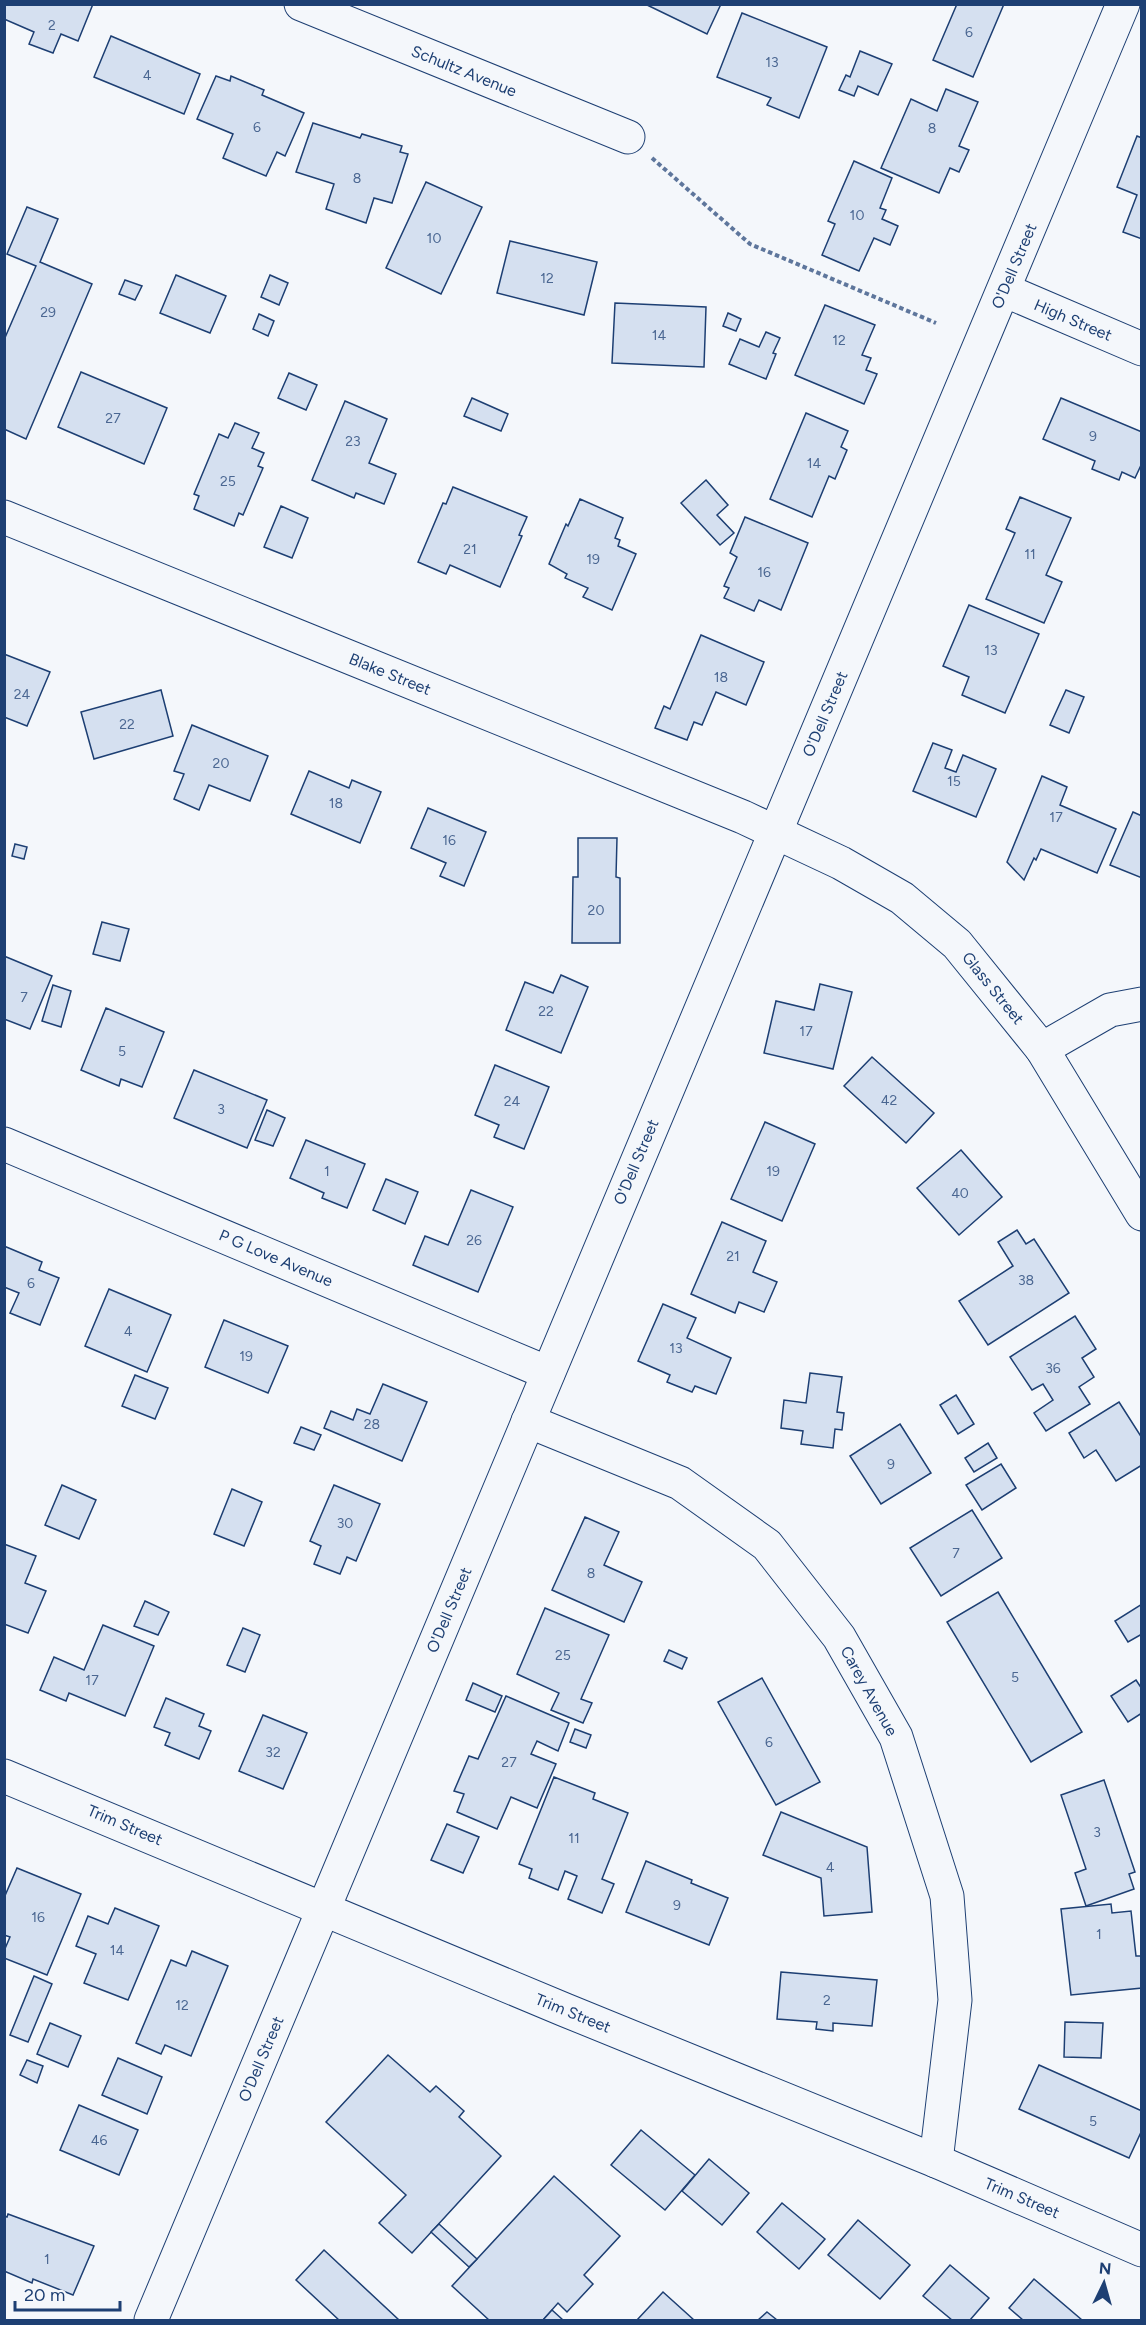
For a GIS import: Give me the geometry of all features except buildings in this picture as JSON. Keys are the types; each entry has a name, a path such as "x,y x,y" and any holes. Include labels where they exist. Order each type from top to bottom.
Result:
{"street":[{"name":"Schultz Avenue","path":"301,4 628,137"},
{"name":"O'Dell Street","path":"151,2320 1123,4"},
{"name":"High Street","path":"1004,290 1142,349"},
{"name":"Blake Street","path":"4,517 731,812 775,832"},
{"name":"Glass Street","path":"775,832 841,863 902,898 957,944 1042,1049 1142,1214"},
{"path":"1042,1049 1110,1010 1142,1004"},
{"name":"P G Love Avenue","path":"4,1144 548,1372"},
{"name":"Carey Avenue","path":"528,1421 680,1482 767,1545 839,1637 897,1737 948,1896 955,2000 936,2161"},
{"name":"Trim Street","path":"4,1776 565,2010 936,2161 1142,2250"}],"path":[{"path":"664,169 750,244 936,322"}]}
